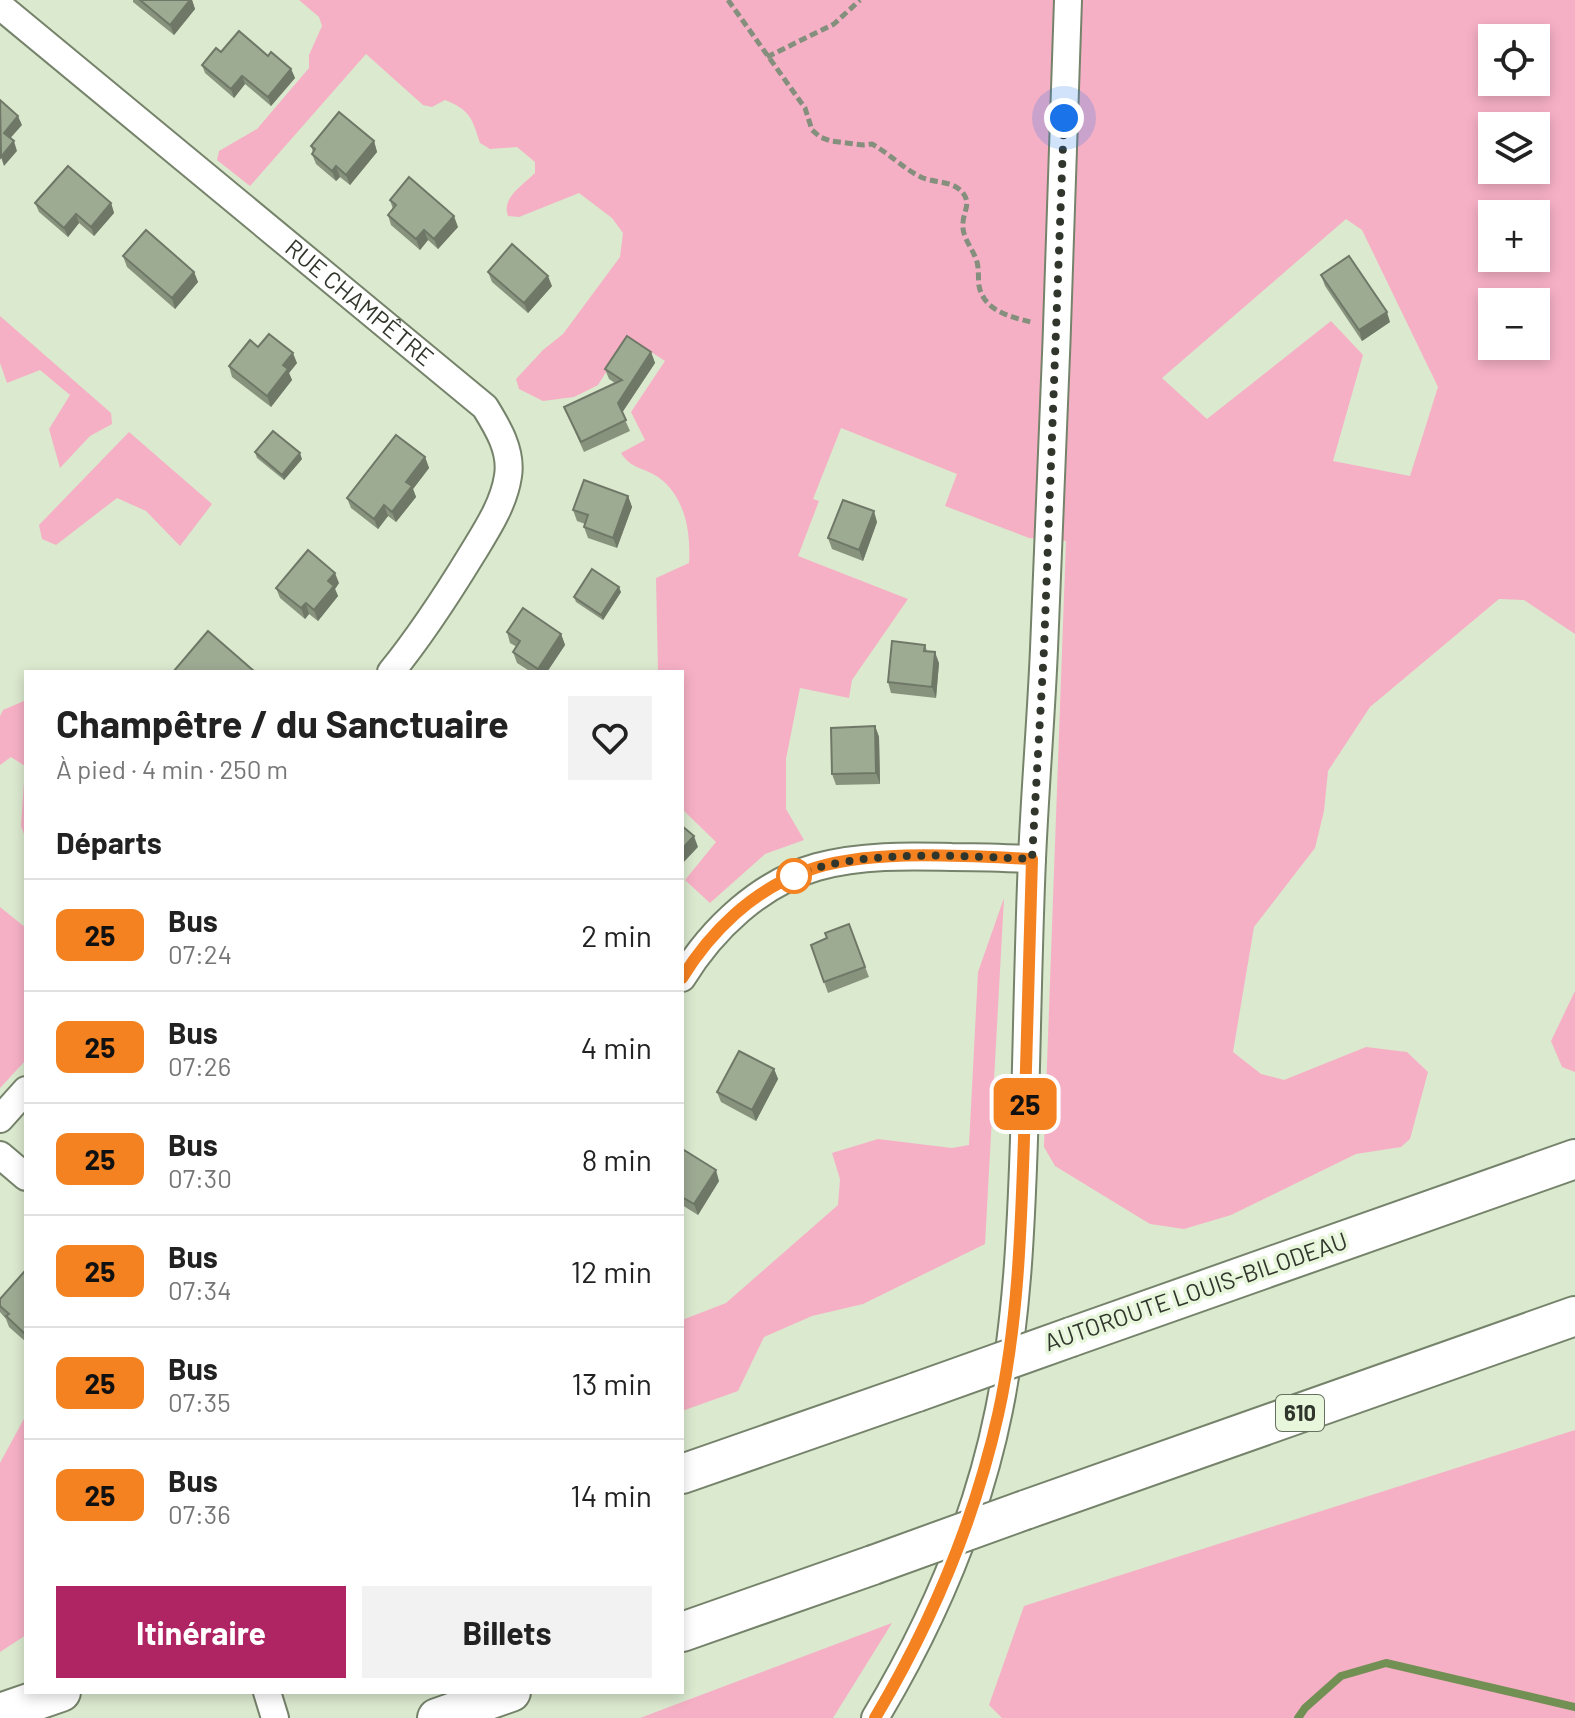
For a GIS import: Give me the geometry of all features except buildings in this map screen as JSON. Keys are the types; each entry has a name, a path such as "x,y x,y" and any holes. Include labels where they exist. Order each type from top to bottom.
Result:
{"highway":[{"name":"AUTOROUTE LOUIS-BILODEAU","path":"684,1473 1575,1159"},
{"name":"610","path":"684,1631 1575,1316"},
{"path":"0,1713 55,1694"},
{"path":"437,1718 505,1694"}],"street":[{"path":"875,1718 921,1634 957,1551 998,1413 1016,1292 1068,0"},
{"name":"RUE CHAMPÊTRE","path":"0,6 485,407 498,427 506,448 509,473 504,495 443,602 392,670"},
{"path":"684,975 707,942 725,923 769,889 805,871 842,862 884,858 1032,859"},
{"path":"0,1119 24,1092"},
{"path":"0,1155 24,1175"},
{"path":"268,1694 275,1718"}],"path":[{"path":"728,0 805,108 812,130 820,137 872,144 923,178 960,189 966,197 967,206 962,223 964,235 977,262 982,295 989,305 1001,313 1056,328"},
{"path":"767,57 834,24 860,0"}],"shaded area":[{"path":"299,0 1575,0 1575,634 1524,600 1499,599 1370,707 1328,771 1324,811 1315,848 1254,927 1233,1052 1261,1074 1284,1080 1366,1047 1407,1052 1428,1072 1410,1139 1401,1147 1356,1154 1231,1215 1184,1229 1150,1224 1055,1166 1044,1147 1066,541 1029,538 945,506 957,474 841,428 813,499 819,501 798,556 908,599 852,680 849,698 800,688 786,759 786,809 804,840 765,854 710,903 685,880 716,842 684,811 684,670 658,670 656,578 689,563 689,539 675,494 658,477 633,465 621,453 645,440 631,412 665,361 628,337 598,385 574,397 543,401 519,389 516,379 563,334 620,257 623,233 612,218 579,193 519,217 508,216 510,198 535,173 535,162 517,147 490,149 480,143 472,121 460,107 445,100 432,107 423,105 366,54 250,186 217,160 219,151 257,129 309,68 309,55 322,26 319,17","holes":["1346,219 1362,230 1438,387 1410,476 1333,461 1363,355 1331,321 1207,419 1162,378"]},
{"path":"0,316 111,413 112,424 90,436 60,468 49,429 70,395 40,370 7,383 0,363"},
{"path":"129,432 212,504 180,546 146,511 117,498 56,545 42,539 39,525"},
{"path":"24,701 24,765 11,757 0,765 0,716 3,710"},
{"path":"24,781 24,834 21,826"},
{"path":"1004,898 985,1244 863,1304 812,1316 764,1337 738,1391 684,1410 684,1319 726,1303 838,1205 840,1179 832,1153 878,1139 952,1148 969,1145 978,972"},
{"path":"0,907 24,926 24,1062 0,1088"},
{"path":"1575,991 1575,1072 1562,1067 1551,1041"},
{"path":"24,1419 24,1636 0,1652 0,1463"},
{"path":"1575,1430 1575,1718 1002,1718 989,1705 1024,1606"},
{"path":"892,1623 833,1718 640,1718"}],"waterway":[{"path":"1298,1718 1341,1676 1386,1663 1575,1707"}],"bus line":[{"name":"25","path":"684,975 707,942 745,906 769,889 817,867 884,858 1032,859 1021,1215 1016,1292 1005,1378 982,1475 957,1551 921,1634 875,1718"}],"route":[{"path":"794,876 830,864 875,858 1032,859 1044,649 1064,118"}]}
